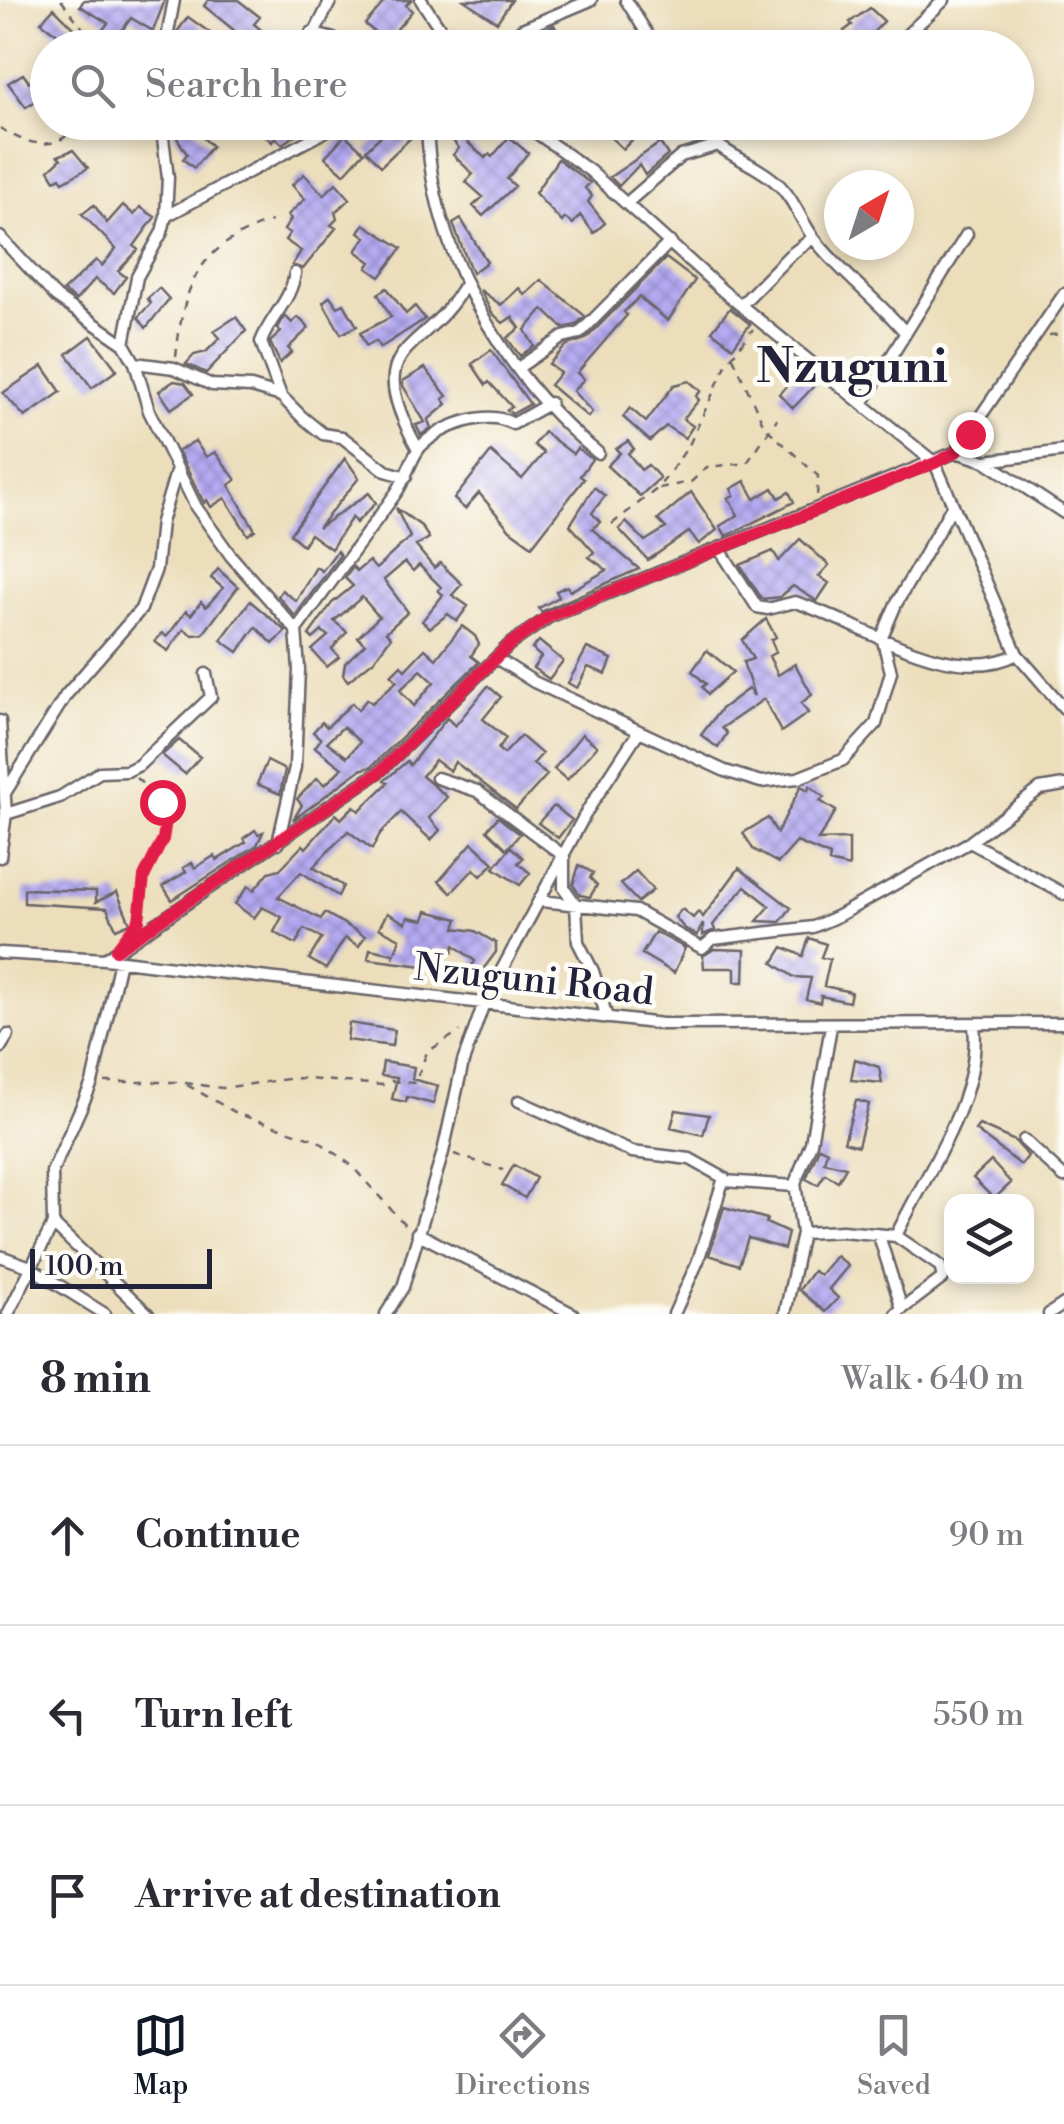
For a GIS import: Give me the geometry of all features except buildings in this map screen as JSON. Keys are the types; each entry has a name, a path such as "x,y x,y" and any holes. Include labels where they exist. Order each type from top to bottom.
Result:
{"street":[{"path":"168,30 174,0"},
{"path":"311,30 330,0"},
{"path":"421,0 442,30"},
{"path":"520,30 590,0"},
{"path":"626,0 645,30"},
{"path":"912,30 944,0"},
{"path":"124,344 137,277 162,232 166,216 168,178 163,140"},
{"path":"166,216 308,140"},
{"path":"429,140 439,219 466,282 518,368 598,452"},
{"path":"544,140 628,202 742,305 935,463 1016,654 1064,708"},
{"path":"710,140 714,146 757,166 781,186 814,238 904,331"},
{"path":"628,202 681,156 714,146"},
{"path":"862,402 967,234"},
{"path":"0,237 56,297 124,344 135,362 150,412 196,507 231,556 296,630 300,669 295,767 278,843"},
{"path":"742,305 789,256 814,238"},
{"path":"518,368 562,337 580,333 670,242"},
{"path":"295,273 286,302 268,324 261,342 282,396 323,434 342,437 386,470 406,477"},
{"path":"418,449 395,400 395,370 406,346 457,297 466,282"},
{"path":"0,953 105,959 118,955 380,772 496,658 548,617 956,452 1064,294"},
{"path":"135,362 174,368 212,386 251,387 282,396"},
{"path":"296,630 406,477 418,449 444,430 472,420 501,417 513,424 550,403"},
{"path":"985,461 1064,450"},
{"path":"956,452 985,461 1064,513"},
{"path":"5,793 66,695 141,609 156,569 161,522 177,469"},
{"path":"496,658 534,682 747,780 775,782 824,769 862,744 880,715 891,672 882,637 896,604 953,506"},
{"path":"719,548 757,606 768,609 794,602 934,658 974,666 1000,662 1016,654"},
{"path":"6,814 60,797 100,772 127,771 211,697 206,674"},
{"path":"0,721 6,814 0,858"},
{"path":"386,1314 403,1286 443,1152 454,1096 484,1003 587,811 639,730"},
{"path":"437,778 477,791 564,856"},
{"path":"541,901 636,910 702,948 713,939 757,937 813,927 970,842 1030,795 1064,785"},
{"path":"970,842 1064,894"},
{"path":"564,856 564,888 576,905 578,942 593,971 607,1018"},
{"path":"8,1314 28,1266 53,1224 52,1172 92,1083 118,955"},
{"name":"Nzuguni Road","path":"118,955 662,1024 1064,1023"},
{"path":"896,1236 966,1092 976,1045 974,1025"},
{"path":"785,1314 802,1233 795,1186 810,1143 830,1026"},
{"path":"0,1048 8,1035"},
{"path":"519,1101 632,1152 690,1160 724,1181 795,1186"},
{"path":"1024,1140 1064,1177"},
{"path":"674,1314 698,1261 724,1181"},
{"path":"53,1224 148,1314"},
{"path":"802,1233 842,1230 896,1236 940,1266 943,1278 899,1312 879,1236"},
{"path":"417,1233 573,1314"},
{"path":"0,1256 28,1266 105,1314"},
{"path":"1049,1314 1064,1304"}],"path":[{"path":"60,0 84,30"},
{"path":"0,128 21,140 50,144 59,140"},
{"path":"174,368 180,322 196,269 221,247 272,221"},
{"path":"612,524 658,488 689,445 708,397 732,356 760,320"},
{"path":"732,356 768,431 818,476 816,509"},
{"path":"658,488 691,482 707,467 746,463 777,419"},
{"path":"118,955 139,920 144,877 163,839 166,820 162,802 127,771"},
{"path":"92,1083 222,1088 295,1078 415,1083 427,1052 478,1018"},
{"path":"186,1084 238,1114 317,1140 351,1165 417,1233"},
{"path":"443,1152 503,1170"}],"district":[{"name":"Nzuguni","path":"852,365"}],"route":[{"path":"162,802 166,810 163,839 144,877 139,920 116,950 380,772 510,644 548,617 935,463 956,452 970,434"}]}
